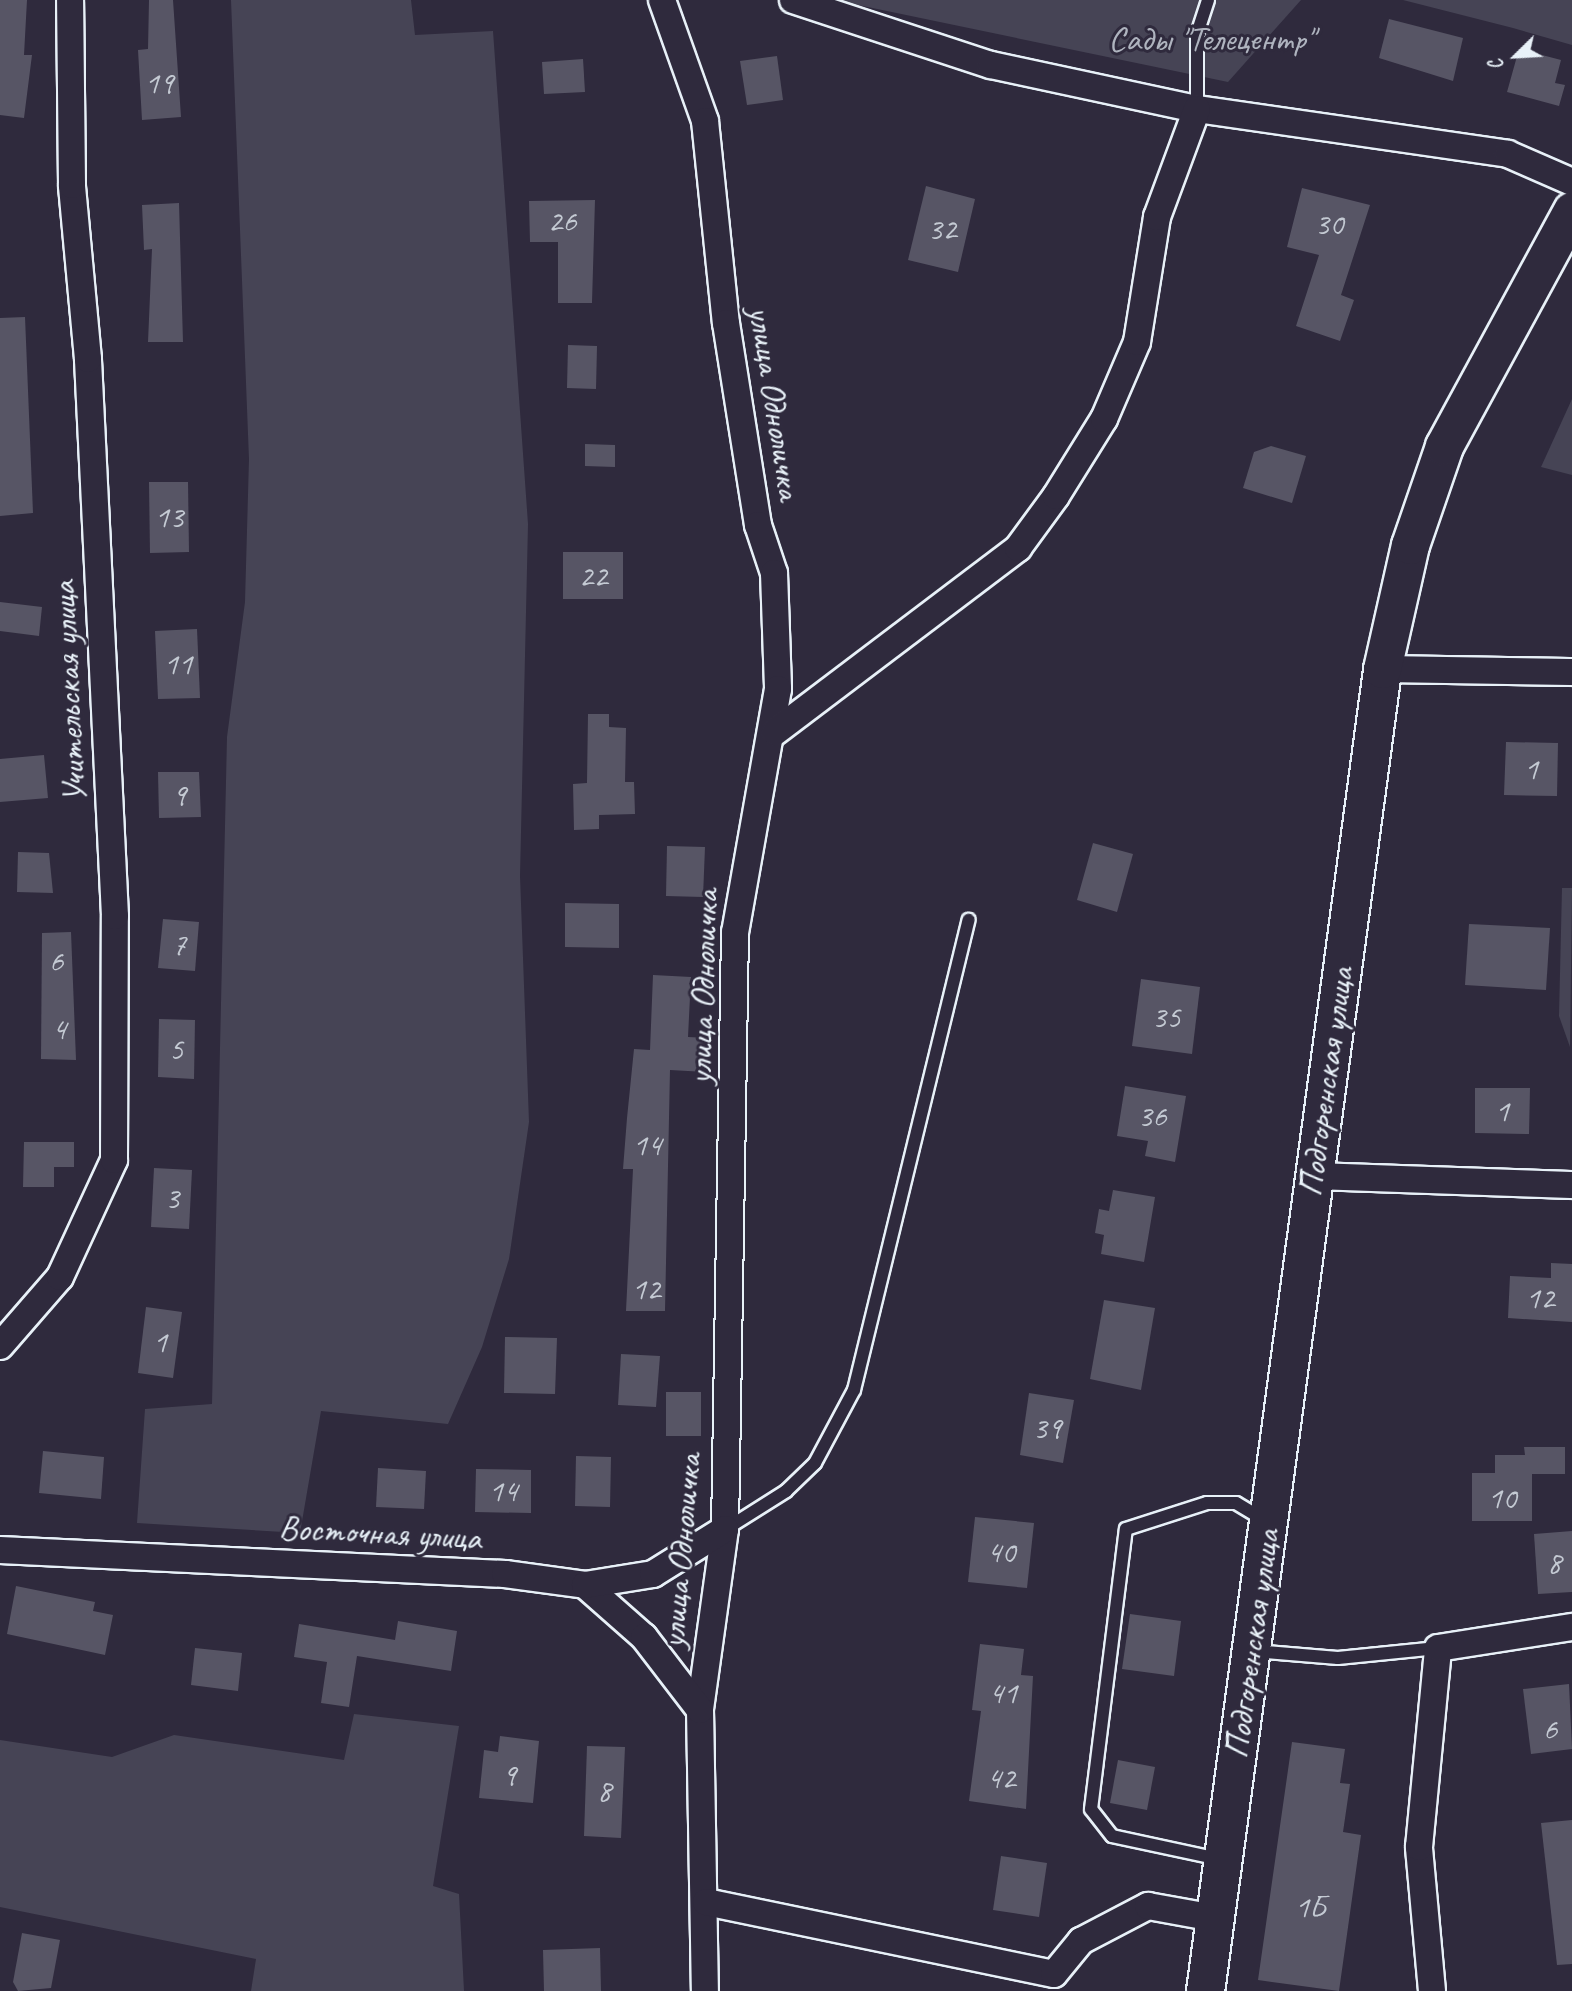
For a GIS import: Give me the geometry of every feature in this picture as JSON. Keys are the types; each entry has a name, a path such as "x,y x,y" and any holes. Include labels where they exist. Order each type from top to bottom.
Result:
{"street":[{"name":"Учительская улица","path":"0,1346 60,1277 114,1160 115,916 88,359 72,185 70,0"},
{"name":"улица Одноличка","path":"662,0 705,121 726,323 758,525 774,573 775,732 746,848 735,932 725,1529 700,1710 706,1902 705,1991"},
{"path":"793,0 991,65 1198,109 1508,154 1572,182"},
{"path":"775,732 1008,556 1056,496 1104,419 1137,342 1157,217 1198,109"},
{"name":"Подгоренская улица","path":"1205,1991 1381,669 1410,545 1444,446 1572,211"},
{"path":"1381,669 1572,672"},
{"path":"1314,1176 1572,1185"},
{"name":"Восточная улица","path":"0,1550 505,1574 585,1585 653,1574 725,1529"},
{"path":"585,1585 644,1637 700,1710"},
{"path":"1432,1991 1419,1847 1438,1648 1572,1627"},
{"path":"706,1902 1054,1974 1081,1941 1148,1906 1215,1918"}],"lane":[{"path":"1198,109 1197,34 1208,0"},
{"path":"725,1529 786,1491 815,1463 854,1390 969,920"},
{"path":"1223,1860 1112,1836 1091,1809 1126,1529 1207,1503 1236,1503 1268,1523"},
{"path":"1251,1650 1338,1658 1438,1648"}],"green space":[{"path":"231,0 411,0 415,35 493,31 528,524 520,876 529,1122 509,1259 482,1347 448,1424 321,1411 300,1533 137,1523 145,1409 212,1404 227,737 245,602 249,459"},
{"name":"Сады \"Телецентр\"","path":"834,0 1301,0 1228,82"},
{"name":"Сады \"Телецентр\"","path":"1403,0 1572,0 1572,45 1513,28"},
{"path":"1572,399 1572,475 1541,467"},
{"path":"1562,888 1572,888 1570,1047 1559,1016"},
{"path":"354,1714 459,1726 433,1886 459,1894 464,1991 251,1991 256,1959 0,1907 0,1740 112,1757 174,1735 344,1760"}],"building":[{"path":"0,0 27,0 24,55 32,55 24,118 0,115"},
{"path":"149,0 173,0 181,117 142,120 138,50 148,49"},
{"path":"1389,19 1463,38 1453,81 1379,58"},
{"path":"1519,49 1561,60 1555,83 1565,85 1559,106 1507,92"},
{"path":"777,56 783,100 747,105 740,61"},
{"path":"583,59 585,92 544,94 542,62"},
{"path":"926,186 975,199 958,272 908,260"},
{"path":"1302,188 1370,205 1341,295 1354,300 1340,341 1296,326 1319,255 1287,247"},
{"path":"595,200 592,303 558,303 558,242 530,242 529,201"},
{"path":"179,203 183,342 148,342 152,249 144,250 142,205"},
{"path":"25,317 33,513 0,516 0,318"},
{"path":"568,345 597,346 596,389 567,388"},
{"path":"585,444 615,445 615,467 585,466"},
{"path":"1271,446 1306,456 1292,503 1243,488 1254,452"},
{"path":"149,482 188,482 189,552 150,553"},
{"path":"563,552 623,552 623,599 563,599"},
{"path":"0,602 42,607 39,636 0,631"},
{"path":"197,629 200,698 158,699 155,631"},
{"path":"588,714 609,714 609,727 626,728 625,782 634,782 635,814 599,815 599,829 574,830 573,784 587,783"},
{"path":"1506,742 1558,743 1557,796 1504,795"},
{"path":"44,755 48,798 0,802 0,759"},
{"path":"158,772 199,772 201,817 159,818"},
{"path":"1093,843 1133,854 1117,912 1077,900"},
{"path":"667,846 705,847 703,897 666,896"},
{"path":"18,852 49,853 53,893 17,892"},
{"path":"565,903 619,904 619,948 565,947"},
{"path":"163,919 199,922 195,971 158,968"},
{"path":"1469,924 1550,928 1546,990 1465,985"},
{"path":"71,932 76,1060 41,1059 42,933"},
{"path":"653,975 691,977 688,1037 708,1038 706,1072 670,1070 665,1311 626,1311 633,1169 623,1169 627,1118 634,1049 650,1050"},
{"path":"1141,979 1200,987 1192,1054 1132,1046"},
{"path":"159,1019 195,1020 194,1079 158,1077"},
{"path":"1125,1086 1186,1096 1175,1162 1145,1156 1148,1141 1117,1136"},
{"path":"1475,1088 1530,1088 1529,1134 1475,1133"},
{"path":"24,1142 74,1142 74,1167 54,1167 54,1187 23,1187"},
{"path":"154,1168 192,1170 189,1229 151,1227"},
{"path":"1113,1190 1155,1197 1144,1262 1101,1254 1104,1235 1095,1233 1099,1209 1109,1211"},
{"path":"1551,1263 1572,1264 1572,1322 1508,1318 1510,1276 1551,1278"},
{"path":"1104,1300 1155,1308 1141,1390 1090,1379"},
{"path":"146,1307 182,1312 173,1378 138,1373"},
{"path":"505,1337 557,1338 555,1394 504,1393"},
{"path":"621,1354 660,1356 656,1407 618,1405"},
{"path":"666,1392 701,1392 701,1436 666,1436"},
{"path":"1029,1393 1074,1400 1063,1463 1020,1455"},
{"path":"1524,1447 1565,1447 1565,1474 1532,1474 1532,1521 1472,1521 1472,1473 1495,1473 1495,1455 1525,1455"},
{"path":"43,1451 104,1457 101,1499 39,1493"},
{"path":"576,1456 611,1457 610,1507 575,1506"},
{"path":"378,1468 426,1471 424,1509 376,1507"},
{"path":"476,1469 531,1470 531,1513 475,1512"},
{"path":"975,1517 1034,1523 1027,1588 968,1582"},
{"path":"1572,1531 1572,1592 1538,1594 1534,1534"},
{"path":"16,1586 95,1602 93,1611 113,1615 105,1655 7,1634"},
{"path":"1130,1614 1181,1621 1174,1676 1122,1669"},
{"path":"398,1621 457,1631 451,1671 357,1656 349,1707 321,1703 327,1662 294,1657 299,1624 395,1640"},
{"path":"980,1644 1024,1649 1021,1675 1033,1676 1026,1809 969,1801 981,1711 972,1710"},
{"path":"195,1648 242,1653 238,1691 191,1685"},
{"path":"1569,1684 1572,1749 1531,1754 1523,1689"},
{"path":"500,1736 539,1741 533,1803 479,1798 484,1750 498,1752"},
{"path":"1292,1742 1345,1749 1340,1783 1350,1784 1343,1832 1361,1835 1339,1991 1258,1980"},
{"path":"587,1746 625,1747 621,1838 584,1836"},
{"path":"1118,1760 1155,1767 1147,1810 1110,1803"},
{"path":"1572,1820 1572,1964 1557,1965 1541,1823"},
{"path":"1001,1856 1047,1863 1039,1917 993,1910"},
{"path":"22,1933 60,1940 51,1988 18,1991 13,1982"},
{"path":"600,1948 601,1991 544,1991 543,1950"}]}
